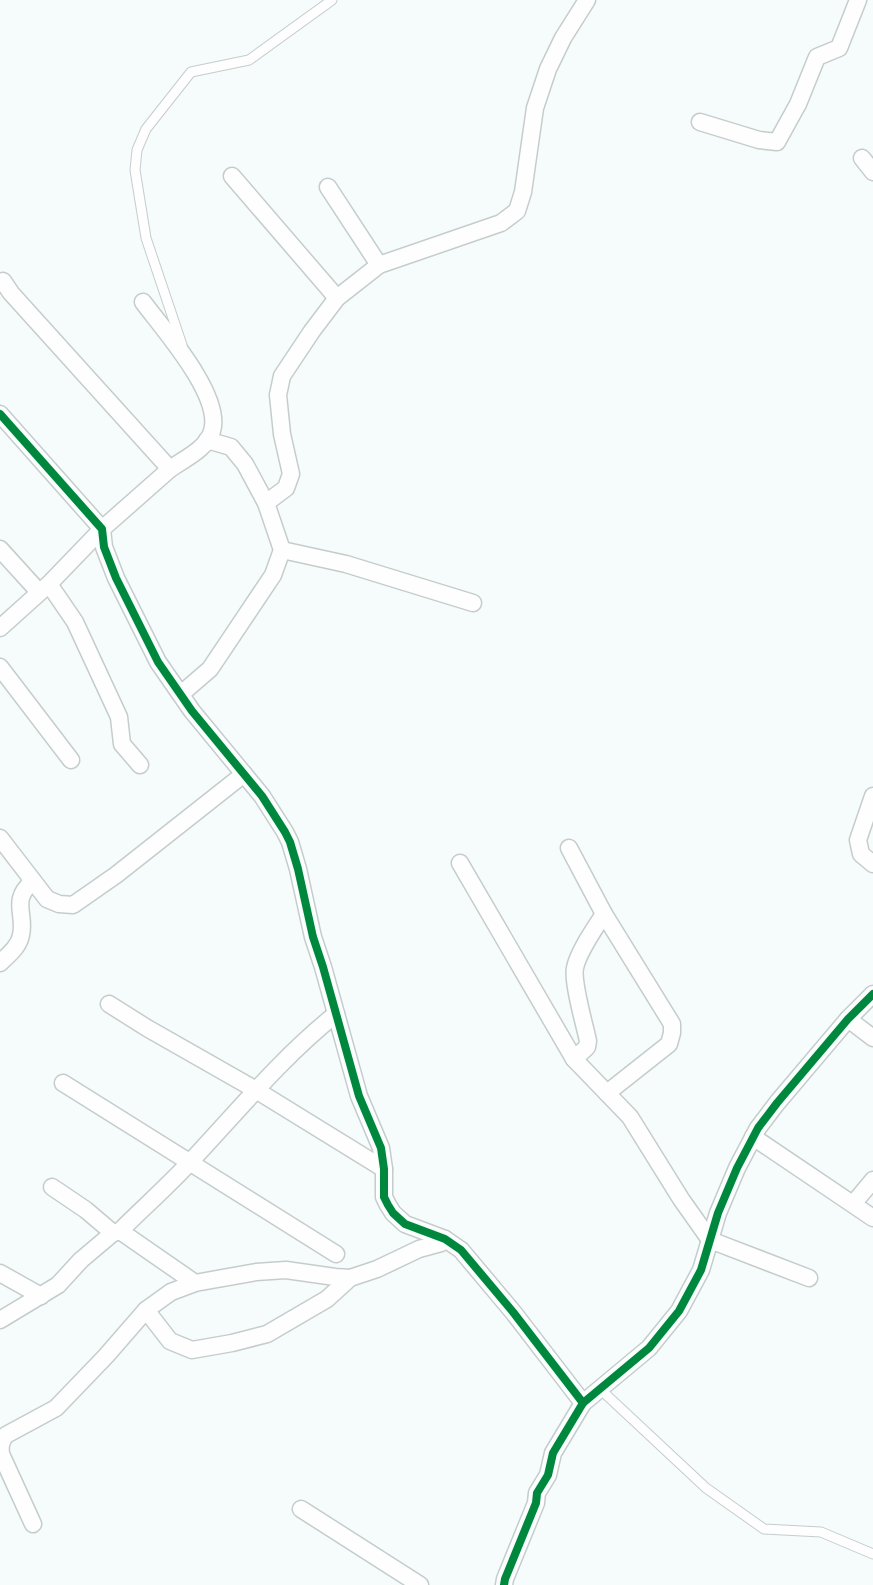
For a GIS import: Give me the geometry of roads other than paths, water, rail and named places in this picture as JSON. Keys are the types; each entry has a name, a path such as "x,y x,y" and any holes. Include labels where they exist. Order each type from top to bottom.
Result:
{"street":[{"path":"266,503 286,488 291,474 282,434 278,395 282,376 337,298 379,265 501,223 517,210 523,192 531,128 541,88 555,53 587,0"},
{"path":"700,122 759,140 777,142 798,104 817,57 839,48 858,0"},
{"path":"862,158 873,172"},
{"path":"232,176 337,298"},
{"path":"328,187 379,265"},
{"path":"3,281 11,293 170,470"},
{"path":"0,628 44,588 102,529 170,470 199,450 213,431 211,409 202,385 187,360 142,302"},
{"path":"0,414 102,529 104,547 116,578 158,662 192,710 262,796 290,842 313,937 359,1096 381,1148 384,1169 384,1197 393,1213 405,1224 446,1238 461,1250 530,1334 583,1403"},
{"path":"181,694 210,669 273,575 282,550 266,503 245,464 231,447 208,440"},
{"path":"0,549 44,588 75,622 119,717 122,744 140,765"},
{"path":"282,550 346,564 472,603"},
{"path":"0,667 71,760"},
{"path":"0,838 42,894 53,902 73,905 116,875 244,774"},
{"path":"873,796 858,840 860,854 873,864"},
{"path":"569,848 604,914 672,1024 669,1044 607,1092"},
{"path":"460,864 574,1059 630,1117 681,1199 710,1240 809,1278"},
{"path":"0,963 19,942 22,928 20,902 25,890 32,881"},
{"path":"574,1059 587,1047 588,1041 576,988 574,969 588,937 604,914"},
{"path":"504,1585 536,1503 537,1493 548,1475 553,1453 583,1403 649,1348 679,1311 702,1270 718,1213 753,1137 777,1103 848,1019 873,994"},
{"path":"109,1004 147,1028 256,1090 384,1169"},
{"path":"0,1320 58,1285 80,1260 116,1232 190,1163 256,1090 311,1035 336,1014"},
{"path":"848,1019 873,1038"},
{"path":"63,1083 336,1254"},
{"path":"753,1137 873,1218"},
{"path":"853,1204 873,1180"},
{"path":"52,1187 195,1284"},
{"path":"33,1524 2,1458 0,1449 3,1440 6,1435 56,1408 106,1356 146,1310 171,1292 195,1284 240,1274 271,1271 286,1270 350,1278 377,1269 419,1249 441,1243 446,1238"},
{"path":"0,1273 41,1296"},
{"path":"146,1310 170,1341 192,1350 267,1334 327,1299 350,1278"},
{"path":"301,1510 420,1585"}],"lane":[{"path":"187,360 146,238 135,170 137,150 146,129 191,72 249,60 332,0"},
{"path":"600,1389 706,1488 764,1529 820,1532 873,1554"}]}
